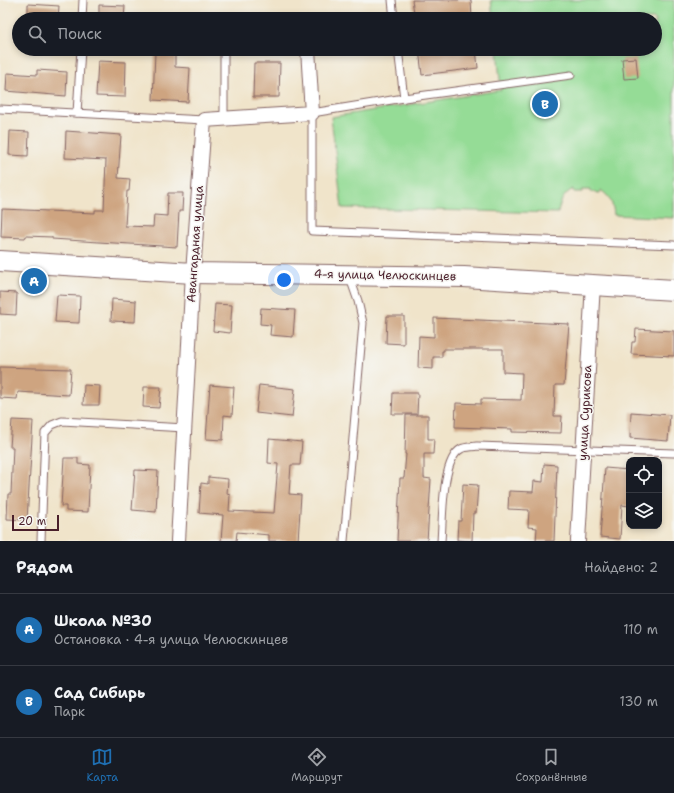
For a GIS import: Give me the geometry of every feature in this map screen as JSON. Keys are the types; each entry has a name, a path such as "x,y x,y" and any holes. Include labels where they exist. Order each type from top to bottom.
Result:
{"main road":[{"name":"4-я улица Челюскинцев","path":"0,261 262,275 349,274 464,277 674,290"}],"street":[{"path":"204,120 312,113 308,56"},
{"name":"Авангардная улица","path":"178,541 193,272 204,120"},
{"name":"улица Сурикова","path":"578,541 593,284"}],"lane":[{"path":"82,12 83,0"},
{"path":"392,0 393,12"},
{"path":"77,113 81,56"},
{"path":"224,56 224,119"},
{"path":"399,56 404,98"},
{"path":"571,75 404,98 312,113 312,231 674,245"},
{"path":"0,109 204,120"},
{"path":"344,541 362,323 358,301 349,274"},
{"path":"41,541 44,433 52,424 62,421 185,428"},
{"path":"441,541 446,477 451,460 461,449 477,446 674,453"}],"green space":[{"path":"491,0 674,0 674,218 614,215 609,197 600,190 600,193 591,192 591,189 583,189 583,192 574,192 574,189 567,193 558,213 342,208 331,117 501,90 498,56 662,56 662,12 492,12"}],"building":[{"path":"412,0 471,0 472,12 414,12"},
{"path":"28,4 59,6 59,12 28,12"},
{"path":"99,5 125,6 125,12 99,12"},
{"path":"155,56 175,56 175,67 190,68 188,102 153,100"},
{"path":"420,56 477,56 478,68 422,75"},
{"path":"636,58 638,78 624,79 622,59"},
{"path":"98,61 126,62 125,97 96,96"},
{"path":"254,63 280,63 279,97 253,97"},
{"path":"37,70 67,72 66,96 6,91 7,73 37,75"},
{"path":"10,131 29,132 28,156 9,155"},
{"path":"66,131 121,135 118,178 130,179 129,191 127,191 125,226 153,227 154,215 167,216 168,193 183,193 182,211 179,211 177,247 52,239 52,237 1,237 2,209 95,213 95,210 104,210 106,160 65,158"},
{"path":"0,292 17,293 16,315 0,314"},
{"path":"57,295 80,296 79,323 55,322"},
{"path":"112,299 136,301 135,322 111,321"},
{"path":"215,304 232,305 230,333 213,331"},
{"path":"261,308 295,310 293,337 270,335 271,325 260,324"},
{"path":"387,316 404,316 404,344 386,343"},
{"path":"434,318 569,324 564,385 555,385 554,416 562,416 561,433 512,432 512,429 455,427 456,403 481,404 481,399 521,400 522,373 503,372 503,349 444,349 444,351 442,351 442,357 433,357 433,369 418,368 419,336 434,337"},
{"path":"636,329 674,331 674,356 631,354 632,342 635,342"},
{"path":"0,367 71,369 69,395 18,392 17,399 0,398"},
{"path":"84,385 100,386 99,405 83,405"},
{"path":"210,385 234,387 232,416 224,415 223,440 206,439"},
{"path":"259,385 295,389 292,417 256,413"},
{"path":"144,387 161,387 159,408 143,407"},
{"path":"393,393 418,393 417,414 392,414"},
{"path":"631,412 670,415 668,441 630,438"},
{"path":"406,415 428,415 428,439 434,439 433,454 424,454 424,478 431,479 427,541 397,541 400,478 404,478 406,454"},
{"path":"12,420 33,421 27,520 7,519 8,494 11,494 13,447 10,447"},
{"path":"269,439 302,442 300,465 291,465 289,494 301,495 298,541 269,541 269,535 237,532 236,541 221,541 223,515 199,513 201,483 208,484 208,477 228,479 227,494 230,495 229,511 274,513 278,464 268,463"},
{"path":"64,458 78,458 78,464 90,465 88,512 66,511 66,506 61,506"},
{"path":"544,464 557,465 554,541 536,541 537,528 528,527 529,510 508,509 509,491 533,492 534,481 543,482"},
{"path":"605,468 626,470 626,506 622,505 620,539 600,537"},
{"path":"135,470 158,471 156,512 132,510"},
{"path":"463,484 478,485 476,513 473,513 472,541 457,540 458,521 461,521"}],"place":[{"name":"Сад Сибирь","path":"545,104"},
{"name":"Школа №30","path":"34,281"}]}
